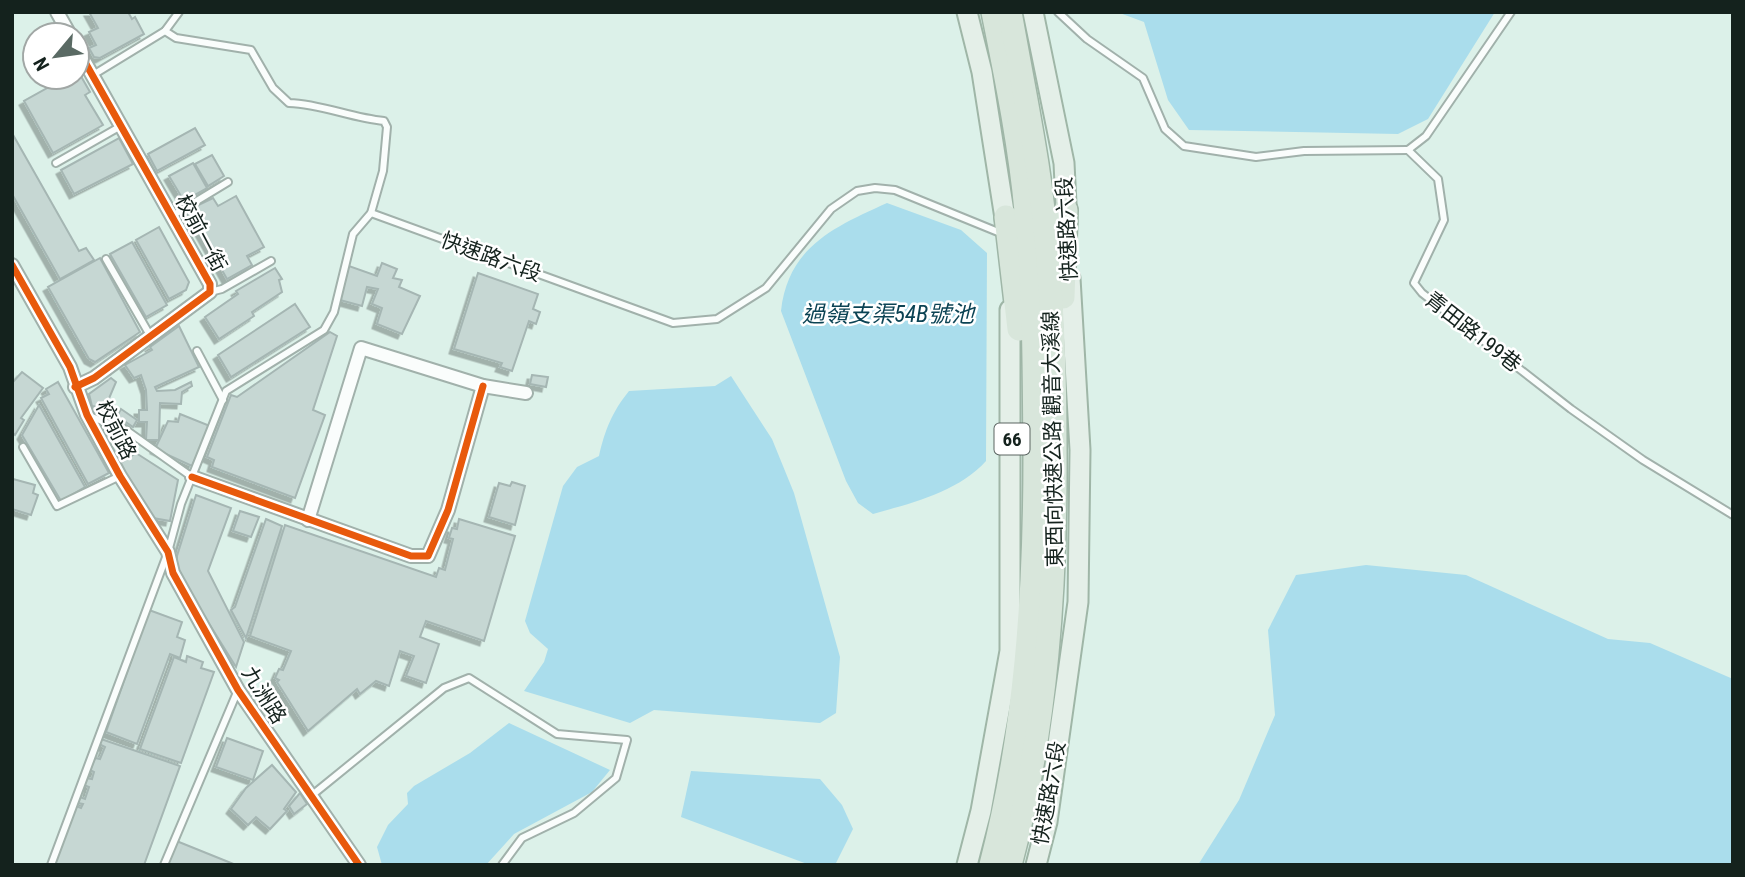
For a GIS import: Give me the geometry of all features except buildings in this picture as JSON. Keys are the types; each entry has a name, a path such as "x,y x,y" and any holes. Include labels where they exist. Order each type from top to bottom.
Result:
{"highway":[{"name":"東西向快速公路 觀音大溪線","path":"993,12 1026,210 1054,579 1039,728 1010,865"},
{"name":"東西向快速公路 觀音大溪線","path":"991,865 1025,687 1055,339 1037,166 1010,12"},
{"path":"1045,458 1066,210"},
{"path":"1007,226 1045,458"}],"main road":[{"name":"66","path":"967,12 982,72 1007,226 1012,349 1010,651 981,811 967,865"},
{"name":"快速路六段","path":"1034,12 1064,163 1080,450 1077,602 1047,822 1036,865"}],"street":[{"name":"校前一街","path":"75,387 94,378 210,292 210,284 91,72"},
{"name":"校前路","path":"12,265 70,367 87,415 120,476 157,534"},
{"path":"308,520 361,348 482,386 526,393"},
{"path":"192,477 411,556 428,556 448,510 482,386"},
{"name":"九洲路","path":"157,534 168,552 173,573 238,690 309,797 359,865"}],"lane":[{"path":"93,75 165,31 179,12"},
{"path":"1058,12 1087,39 1143,78 1165,129 1184,146 1256,157 1304,151 1408,150 1426,136 1511,12"},
{"path":"51,865 168,552 192,477 226,391 324,330 334,312 353,234 371,213 383,171 387,123 355,118 315,104 289,103 273,88 251,50 176,38 165,31"},
{"path":"56,163 121,126"},
{"name":"青田路199巷","path":"1408,150 1438,179 1444,220 1414,283 1422,293 1612,438 1733,515"},
{"path":"172,216 228,182"},
{"name":"快速路六段","path":"371,213 673,323 717,319 766,288 831,209 857,191 875,188 895,190 1007,226"},
{"path":"106,259 151,337"},
{"path":"210,292 222,289 271,261"},
{"path":"197,351 223,400"},
{"path":"87,415 126,430 192,477"},
{"path":"23,447 57,506 120,476"},
{"path":"309,797 444,688 468,678 557,734 627,740 616,778 573,813 522,838 502,865"},
{"path":"164,865 238,690"}],"water":[{"path":"1117,12 1495,12 1428,119 1398,134 1189,130 1168,100 1144,22"},
{"name":"過嶺支渠54B號池","path":"887,203 961,230 987,253 986,461 962,481 934,495 873,514 858,503 846,481 781,311 785,289 793,270 804,255 832,231"},
{"path":"731,376 772,439 794,493 840,657 836,713 820,723 654,710 630,723 524,691 544,662 548,649 530,633 525,621 563,486 577,467 599,456 610,422 629,391 715,386"},
{"path":"1366,565 1466,575 1608,639 1650,643 1733,679 1733,865 1198,865 1239,800 1275,715 1268,630 1296,575"},
{"path":"509,723 610,770 592,792 514,834 486,865 382,865 377,847 388,825 408,804 407,793 414,786 470,753"},
{"path":"691,771 820,779 842,805 853,829 835,865 810,865 681,817"}],"cycle path":[{"path":"75,387 94,378 210,292 210,284 91,73"},
{"path":"12,265 70,367 87,415 120,476 168,552 173,573 238,690 359,865"},
{"path":"192,477 411,556 428,556 448,510 483,386"}]}
